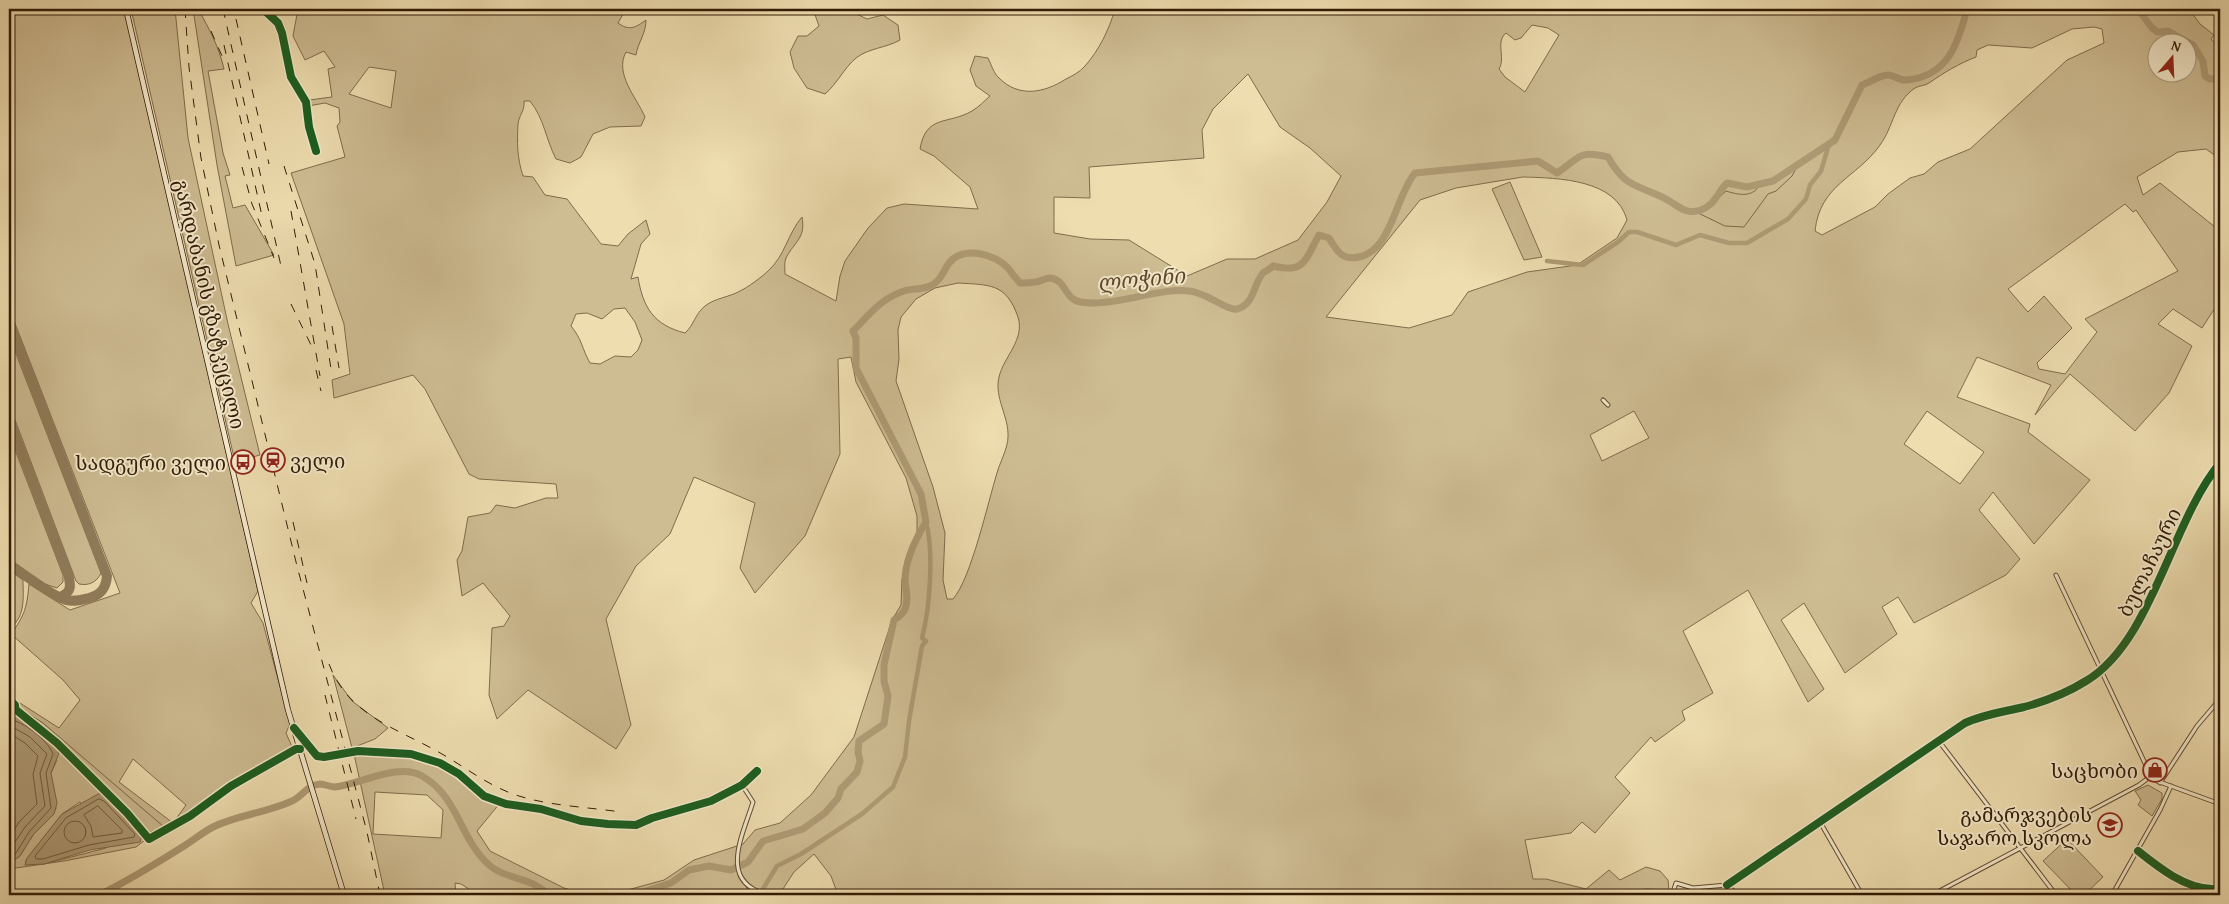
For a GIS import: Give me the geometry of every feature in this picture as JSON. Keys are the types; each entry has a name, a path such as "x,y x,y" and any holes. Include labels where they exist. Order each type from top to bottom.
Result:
{"main road":[{"name":"გარდაბანის გზატკეცილი","path":"126,9 267,621 294,728 344,895"}],"street":[{"path":"263,9 278,23 282,33 291,77 306,102 309,128 316,151"},
{"path":"1603,400 1608,405"},
{"name":"ბულაჩაური","path":"1727,885 1938,740 1984,714 2024,706 2063,694 2100,671 2134,629 2195,505 2220,463"},
{"path":"2056,575 2151,776 2160,783 2220,804"},
{"path":"2160,783 2197,726 2220,698"},
{"path":"9,699 16,709 57,742 127,813 149,839 182,822 231,786 296,749 300,749"},
{"path":"294,728 317,756 324,757 358,751 411,754 440,763 459,774 484,796 506,804 540,809 581,821 636,825 652,818 711,801 742,785 757,771"},
{"path":"1938,740 2056,895"},
{"path":"1932,895 2021,850 2139,785 2151,776"},
{"path":"742,785 753,802 739,840 736,858 739,871 752,889 770,895"},
{"path":"2112,895 2138,851 2171,786"},
{"path":"1820,822 1862,895"},
{"path":"2138,851 2176,878 2204,889 2212,889"},
{"path":"1672,895 1676,883 1693,888 1727,885 1738,895"}],"shaded area":[{"path":"9,9 124,9 258,591 251,603 263,623 290,724 286,733 293,749 231,783 170,827 153,836 145,836 145,840 136,847 45,864 106,848 80,802 62,814 25,862 44,864 9,869 9,864 20,856 33,835 56,809 51,773 57,760 12,714 9,714 9,696 59,728 80,700 63,680 11,634 24,610 29,584 70,610 120,593 9,308","holes":["133,759 186,805 173,823 119,782"]},
{"path":"131,9 175,9 188,138 228,324 260,455 235,462"},
{"path":"193,9 198,9 210,31 224,69 208,71 223,153 230,175 225,176 233,208 245,205 274,255 236,266 217,165"},
{"path":"298,9 622,9 623,14 618,23 625,27 632,28 646,20 645,30 636,55 626,52 623,60 623,69 628,86 645,117 641,126 610,127 593,134 581,157 570,163 556,159 535,108 530,101 524,101 524,108 518,124 519,156 523,176 533,177 545,195 567,199 601,244 618,246 628,234 646,220 650,234 641,244 631,279 638,277 643,298 652,314 658,320 674,330 685,333 705,306 743,289 768,271 783,252 793,230 802,217 801,235 786,258 785,274 836,301 840,276 845,261 868,228 887,208 904,204 978,209 970,187 934,156 920,149 927,130 933,125 972,111 990,96 976,86 970,70 975,56 988,58 997,76 1015,89 1032,91 1049,88 1076,74 1085,66 1103,39 1115,9 2189,9 2200,24 2214,35 2211,39 2220,49 2220,159 2206,149 2178,152 2137,177 2143,195 2160,183 2220,231 2220,306 2213,311 2202,328 2173,309 2158,324 2192,346 2169,393 2135,431 2070,374 2035,415 2051,385 1977,357 1957,397 2030,424 2028,432 2090,480 2034,544 1993,492 1979,510 2020,559 2006,575 1914,623 1898,597 1882,607 1897,634 1845,673 1804,603 1781,620 1824,689 1808,702 1748,590 1683,631 1713,693 1682,711 1685,720 1655,742 1651,737 1615,777 1630,793 1595,833 1582,822 1571,833 1525,840 1533,879 1546,879 1586,889 1609,870 1620,880 1646,867 1660,871 1668,880 1669,890 1645,889 1626,895 838,895 831,876 814,854 794,872 781,892 764,892 759,890 751,885 743,876 739,877 749,891 762,895 609,895 664,880 694,860 743,844 755,830 780,823 811,795 854,737 892,620 901,605 902,579 917,531 917,516 906,478 856,382 851,357 838,359 840,454 805,536 755,593 740,568 755,503 694,477 670,534 636,566 606,619 631,725 616,749 528,690 497,719 489,695 492,628 504,626 510,616 483,583 462,596 457,560 462,551 468,517 490,513 496,505 515,508 546,498 558,498 556,484 479,479 469,474 425,389 413,375 334,398 332,380 350,374 344,324 291,173 345,157 337,126 340,122 339,108 325,103 308,106 309,100 332,97 328,69 335,67 324,51 305,60 293,36","holes":["1532,25 1548,28 1559,35 1525,92 1505,77 1499,69 1502,60 1501,41 1503,37 1506,33 1515,40 1521,38","2094,27 2102,29 2104,43 2067,60 1970,149 1938,162 1924,174 1910,178 1888,194 1875,207 1822,235 1815,231 1818,215 1824,202 1880,145 1885,138 1898,107 1915,88 1927,84 1963,62 1976,57 1977,50 1988,45 2032,48 2072,29","369,67 396,71 391,108 349,94","1248,74 1280,127 1310,148 1341,176 1327,202 1298,240 1255,259 1227,259 1187,276 1129,240 1090,239 1054,233 1054,197 1090,198 1089,167 1204,158 1202,130 1213,109","1523,177 1552,178 1584,184 1611,196 1621,206 1627,220 1617,238 1577,265 1527,272 1468,292 1452,315 1409,328 1326,317 1420,200 1456,188","2125,204 2133,212 2136,210 2178,271 2085,319 2097,332 2065,374 2039,369 2037,363 2072,328 2044,296 2028,312 2008,289","958,283 979,284 995,288 1008,298 1018,317 1019,325 1019,333 1002,369 998,385 998,392 1008,429 1007,446 972,558 960,589 953,599 947,599 943,580 945,533 933,487 896,381 899,359 898,330 901,317 916,299 935,288","625,308 635,322 642,340 638,350 631,357 615,356 600,364 590,363 571,326 576,314 587,313 602,319 614,309","1634,411 1649,438 1602,461 1590,435","1927,411 1984,452 1960,484 1904,444"]},
{"path":"813,9 846,9 867,19 883,15 898,25 900,40 866,52 856,58 825,94 807,88 794,68 790,52 798,36 807,36 819,26"},
{"path":"1510,182 1542,257 1524,260 1492,189"},
{"path":"9,336 101,573 95,581 89,584 79,584 76,581 9,404"},
{"path":"9,434 63,575 63,582 57,588 45,584 9,560"},
{"path":"9,570 23,580 21,611 16,622 11,627 9,625"},
{"path":"333,675 352,701 388,728 375,739 352,748"},
{"path":"354,754 399,754 411,756 423,759 458,775 500,803 477,831 490,851 564,888 588,895 478,895 461,884 455,883 456,895 385,895","holes":["375,792 427,795 443,810 441,838 373,834"]},
{"path":"2148,785 2162,793 2162,799 2152,816 2138,805 2141,800 2135,791"},
{"path":"2067,839 2103,877 2084,895 2076,895 2043,861"}],"water":[{"path":"9,714 24,719 38,728 59,753 51,773 57,803 54,814 33,835 20,856 9,864"},
{"path":"100,793 107,796 142,834 140,842 90,850 44,864 25,865 27,858 62,814"}],"waterway":[{"name":"ლოჭინი","path":"634,895 671,883 689,870 709,866 731,870 748,862 763,841 803,829 825,813 838,798 841,789 857,772 860,761 858,752 859,741 884,724 888,696 884,681 884,665 894,620 902,614 907,602 905,573 909,558 926,522 921,494 856,368 856,338 853,331 888,298 904,291 924,288 933,284 955,257 970,253 987,256 1002,263 1020,283 1037,282 1048,278 1054,279 1061,283 1074,300 1079,302 1118,301 1166,292 1189,291 1196,292 1228,307 1237,309 1247,303 1263,273 1273,266 1292,268 1303,263 1319,235 1329,238 1338,251 1348,258 1359,257 1370,252 1386,234 1402,195 1415,173 1538,161 1557,173 1580,156 1590,154 1608,157 1625,179 1680,208 1690,211 1701,210 1713,202 1727,183 1747,187 1773,181 1835,140 1862,85 1885,75 1902,80 1921,77 1942,65 1955,46 1967,9"},
{"name":"ლოჭინი","path":"2138,9 2152,28 2158,32 2168,31 2193,45 2203,61 2205,76 2210,79 2220,79"},
{"path":"1547,261 1583,265 1618,242 1629,232 1637,232 1676,245 1700,235 1729,243 1747,243 1788,219 1806,199 1810,185 1821,171 1829,144"},
{"path":"1694,211 1725,226 1744,227 1768,194 1776,191 1792,176 1800,161"},
{"path":"1715,201 1726,191 1749,194 1760,185"},
{"path":"761,892 777,866 801,854 862,814 893,787 905,757 922,646 926,641 922,638 929,596 930,548 926,522"},
{"path":"18,707 43,723 164,827 148,833"},
{"name":"ლოჭინი","path":"99,895 121,884 222,823 282,805 296,799 315,785 322,784 335,787 402,771 413,772 422,776 444,795 452,806 471,843 489,865 503,873 534,884 549,895"}],"taxiway":[{"path":"9,321 107,576 104,587 97,595 69,601 45,589 9,564"},
{"path":"9,419 68,574 70,582 69,591 60,597"}],"railway":[{"path":"185,9 189,67 201,158 219,245 297,566 367,832 380,895"},
{"path":"223,9 281,266"},
{"path":"236,19 269,164"},
{"path":"211,31 222,56"},
{"path":"224,45 262,216"},
{"path":"284,166 315,264 331,369"},
{"path":"242,167 252,204 274,258"},
{"path":"291,211 320,376"},
{"path":"291,304 311,345"},
{"path":"332,326 339,368"},
{"path":"316,370 321,391"},
{"path":"293,522 307,583"},
{"path":"329,664 338,682 362,709 376,719 442,754 498,788 519,796 544,802 621,812"},
{"path":"325,695 356,819"}],"cycle path":[{"path":"263,9 278,23 282,33 291,77 306,102 309,127 316,151"},
{"path":"1727,885 1965,723 1987,715 2032,705 2056,696 2086,681 2109,663 2128,639 2159,580 2188,516 2203,488 2220,463"},
{"path":"9,699 15,705 15,709 57,743 127,813 149,839 190,816 231,786 296,749 300,749"},
{"path":"294,728 317,756 324,757 358,751 411,754 440,763 459,774 484,796 506,804 541,809 581,821 608,824 636,825 652,818 711,801 742,785 757,771"},
{"path":"2138,851 2172,876 2191,885 2212,889"}],"place":[{"name":"ველი","path":"273,460"},
{"name":"სადგური ველი","path":"243,462"},
{"name":"საცხობი","path":"2155,770"},
{"name":"გამარჯვების საჯარო სკოლა","path":"2110,825"}]}
